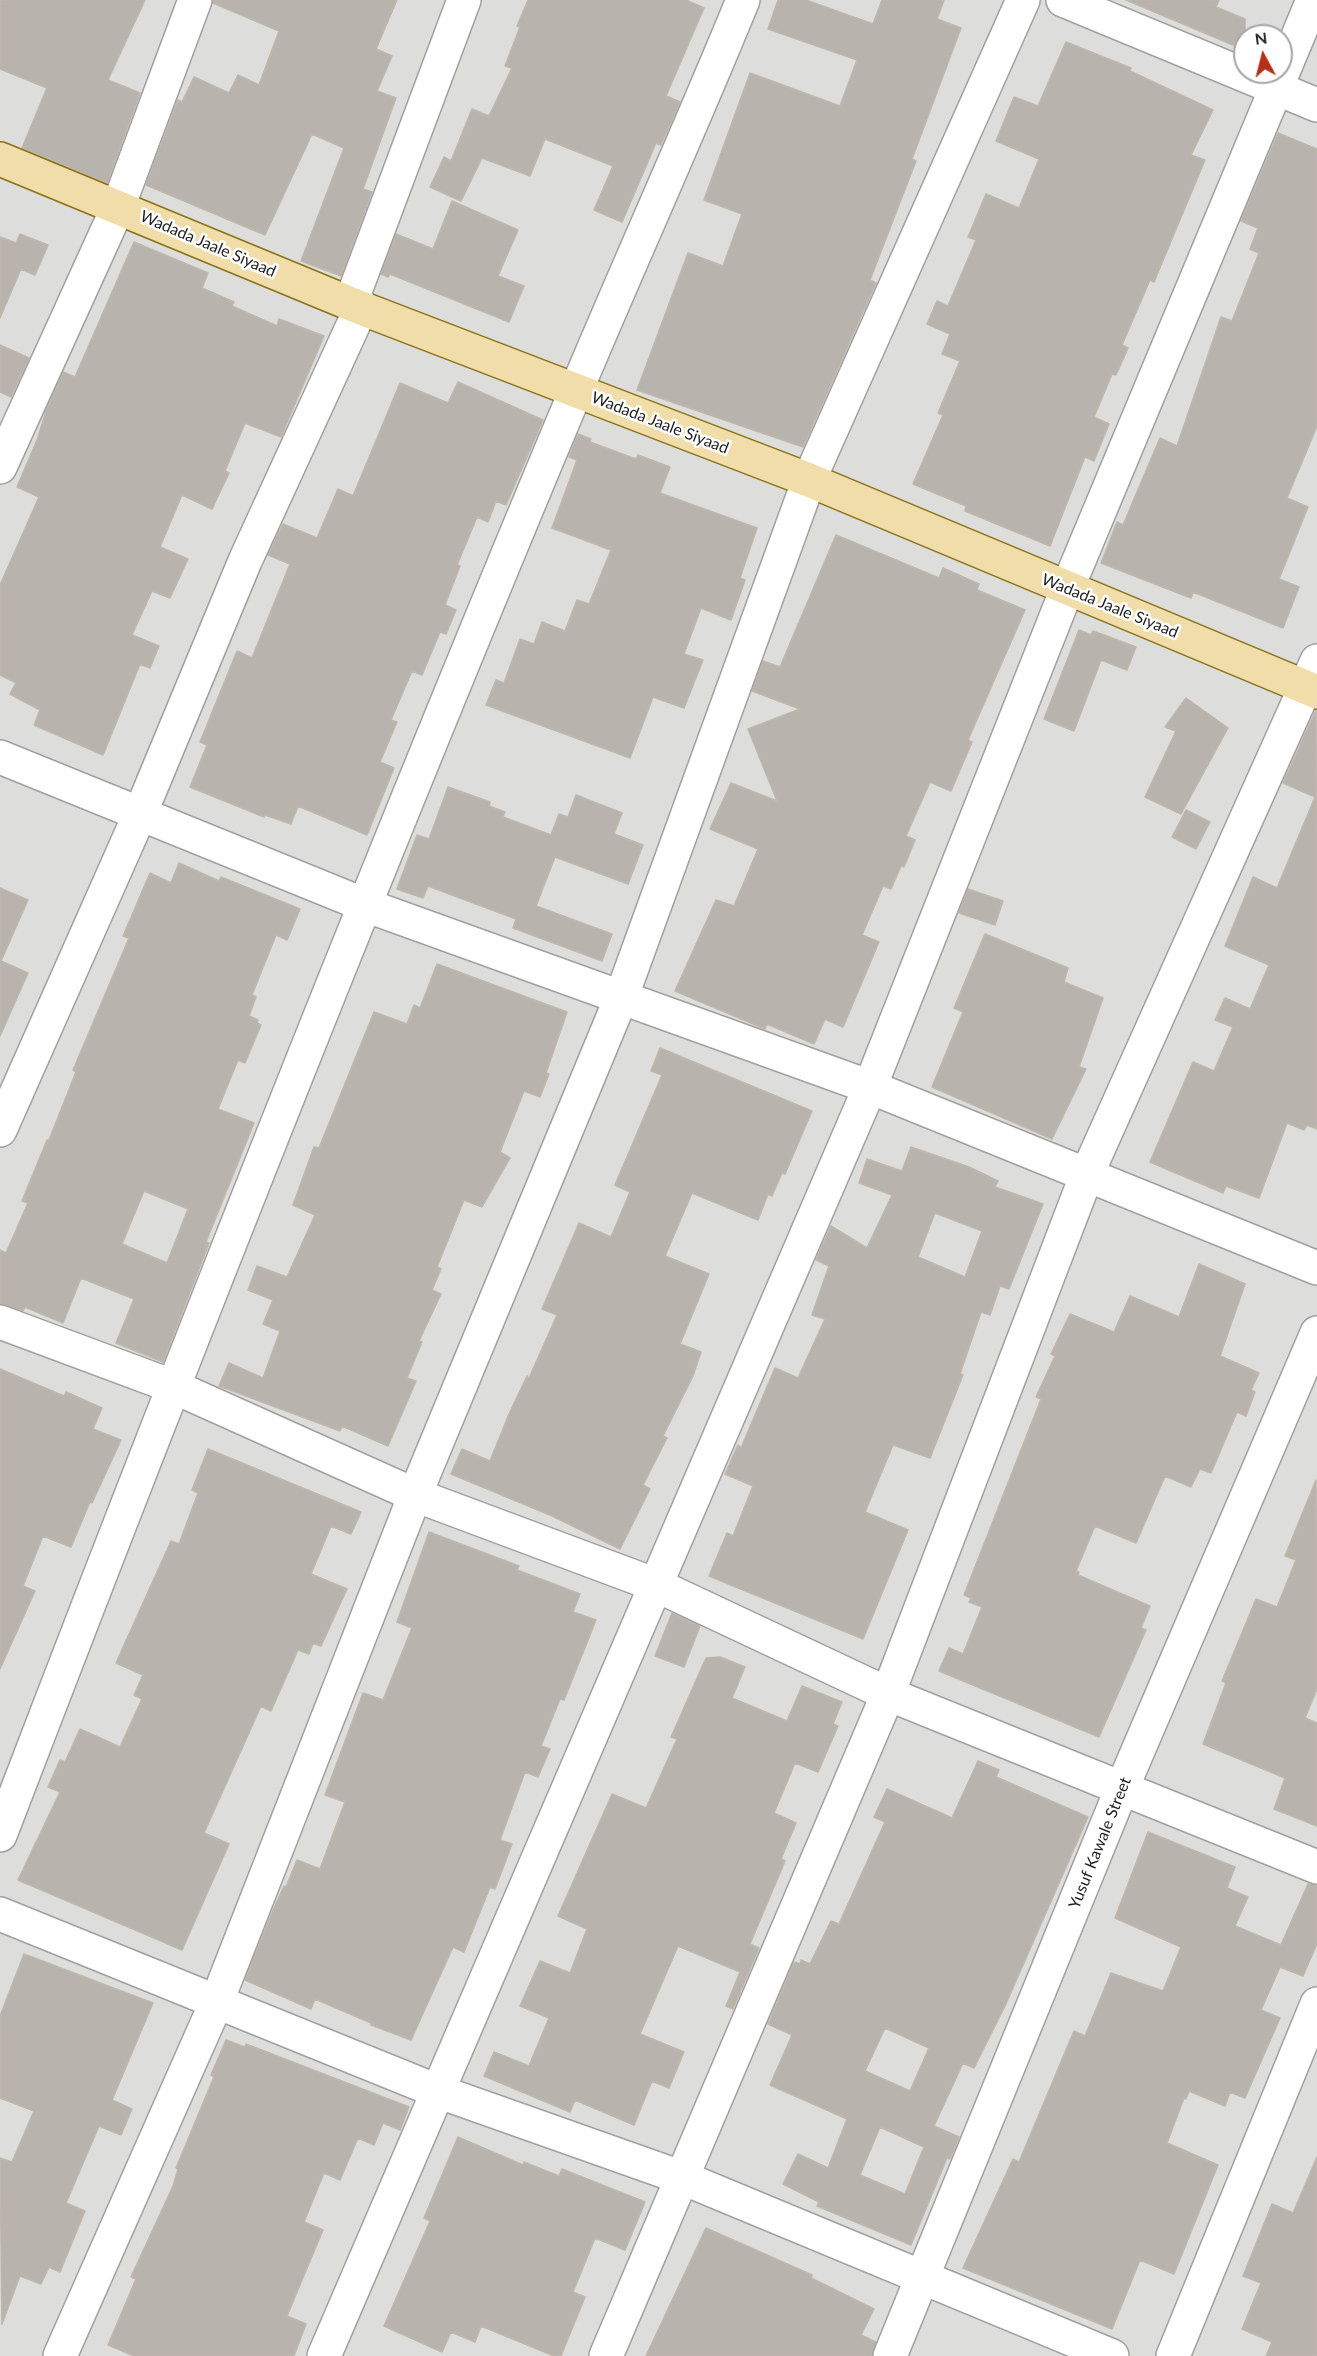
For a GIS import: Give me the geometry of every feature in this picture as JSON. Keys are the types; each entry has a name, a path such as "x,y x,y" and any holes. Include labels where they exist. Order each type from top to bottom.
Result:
{"main road":[{"name":"Wadada Jaale Siyaad","path":"0,159 361,308 809,480 1068,589 1314,680"}],"street":[{"path":"0,467 118,207 195,0"},
{"path":"0,1130 140,814 245,561 361,308 354,294 464,0"},
{"path":"0,1835 172,1386 365,905 576,391 743,0"},
{"path":"60,2356 217,2001 415,1495 621,998 809,480 1023,0"},
{"path":"1063,0 1317,105"},
{"path":"324,2356 870,1087 1068,589 1278,89 1313,0"},
{"path":"606,2356 888,1694 1087,1174 1314,680"},
{"path":"0,757 365,905 870,1087 1317,1268"},
{"path":"0,1322 172,1386 415,1495 656,1585 888,1694 1317,1867"},
{"name":"Yusuf Kawale Street","path":"890,2356 1122,1788 1317,1333"},
{"path":"0,1914 437,2091 683,2178 1112,2356"},
{"path":"1173,2356 1317,2004"}],"shaded area":[{"path":"0,0 1317,0 1317,2356 0,2356"}],"building":[{"path":"0,0 145,0 108,80 140,93 107,183 22,148 47,88 0,69"},
{"path":"213,0 397,0 376,49 392,56 377,91 396,98 363,189 372,192 341,276 301,261 344,148 312,134 265,235 146,185 178,100 182,102 194,77 229,93 238,75 259,85 279,31 213,3"},
{"path":"528,0 686,0 704,8 666,96 680,102 661,145 656,143 622,222 594,210 613,166 545,139 530,176 482,158 461,201 430,187 444,157 451,161 472,109 489,116 512,68 505,66 520,27 517,26"},
{"path":"778,0 806,0 873,24 882,0 944,0 937,19 961,28 912,159 916,161 870,280 876,283 803,447 637,390 688,253 723,266 742,214 704,200 750,73 840,106 857,60 768,29"},
{"path":"1126,0 1219,0 1216,7 1245,19 1245,24 1233,24 1233,45"},
{"path":"1066,42 1131,68 1130,71 1213,110 1191,155 1205,160 1154,282 1150,280 1122,345 1128,348 1116,375 1112,374 1094,417 1109,424 1094,461 1085,457 1050,546 965,511 966,506 913,484 943,415 938,413 960,361 942,354 950,334 927,324 937,301 948,306 976,240 968,237 986,194 1019,208 1039,159 996,141 1014,97 1038,106"},
{"path":"1278,133 1317,149 1317,426 1287,498 1308,507 1279,579 1299,587 1283,628 1193,592 1191,598 1101,563 1117,522 1123,525 1160,438 1177,446 1221,317 1232,321 1259,253 1250,249 1258,228 1241,221"},
{"path":"452,201 518,230 498,276 524,286 509,322 390,274 388,277 381,274 396,234 433,249"},
{"path":"20,234 48,245 35,275 21,269 0,318 0,237 16,243"},
{"path":"134,242 208,273 202,288 234,302 232,306 277,326 279,319 324,336 281,437 245,423 225,471 229,473 212,509 182,495 160,547 188,559 170,598 152,591 132,635 159,646 150,668 140,664 103,755 34,725 40,710 10,694 16,683 0,675 0,585 39,497 17,487 37,440 46,411 63,372 75,377"},
{"path":"0,345 29,358 11,397 0,392"},
{"path":"458,382 543,420 506,505 496,501 488,522 477,517 457,565 460,566 445,605 456,610 446,634 440,632 422,675 412,671 391,720 397,722 380,762 394,768 367,835 298,806 291,824 265,815 264,817 190,787 207,745 200,742 237,651 252,658 290,564 268,555 283,524 317,538 338,489 353,496 400,383 448,403"},
{"path":"578,434 591,439 590,442 636,459 638,455 670,467 660,493 757,528 740,578 745,580 731,620 701,608 684,654 703,660 684,708 653,697 630,758 486,705 496,680 504,683 520,639 534,644 542,622 565,631 577,600 589,604 611,550 552,528 577,460 569,457"},
{"path":"836,535 939,578 943,568 979,584 977,590 1025,610 968,740 972,742 951,791 930,782 906,836 915,840 904,867 901,866 891,889 883,886 862,935 879,942 843,1027 825,1019 814,1044 767,1024 765,1029 675,991 716,900 734,906 758,849 710,829 731,783 777,801 748,729 800,709 752,691 763,661 780,667"},
{"path":"1079,630 1091,635 1093,631 1136,647 1127,670 1101,660 1074,731 1044,719"},
{"path":"1186,698 1228,728 1181,814 1145,797 1176,731 1165,727"},
{"path":"1316,710 1317,1129 1307,1125 1304,1130 1287,1123 1259,1198 1226,1186 1223,1193 1150,1162 1193,1062 1214,1071 1233,1027 1215,1020 1225,998 1250,1009 1269,965 1225,946 1253,877 1277,888 1315,797 1283,783"},
{"path":"448,787 490,802 489,806 505,812 503,817 551,835 559,814 568,817 576,795 622,813 614,834 643,845 628,884 555,857 536,906 612,934 602,961 513,928 516,919 428,886 423,898 397,889 417,835 429,839"},
{"path":"1186,810 1210,822 1196,849 1172,837"},
{"path":"179,863 219,881 221,877 300,909 287,940 276,935 252,995 256,997 249,1016 258,1020 257,1023 261,1025 245,1063 238,1060 218,1109 254,1123 206,1242 209,1243 163,1362 116,1343 134,1299 81,1278 63,1323 25,1307 23,1311 0,1304 0,1250 6,1253 28,1203 22,1201 76,1072 73,1070 129,938 123,936 150,873 171,883","holes":["144,1191 188,1209 167,1263 122,1244"]},
{"path":"0,888 28,900 1,961 28,973 0,1036"},
{"path":"968,889 1003,901 995,925 959,913"},
{"path":"985,934 1068,968 1064,982 1103,998 1079,1067 1086,1069 1052,1139 932,1087 963,1012 954,1008"},
{"path":"437,964 567,1012 540,1097 524,1091 500,1152 510,1158 482,1207 464,1200 437,1267 441,1269 432,1290 441,1294 419,1341 422,1342 407,1378 416,1381 388,1446 342,1426 340,1431 219,1386 229,1363 263,1378 280,1331 263,1324 273,1300 248,1290 257,1266 287,1277 315,1215 293,1205 314,1147 319,1148 374,1012 407,1024 414,1005 420,1008"},
{"path":"660,1048 812,1111 785,1174 782,1173 772,1196 768,1194 758,1220 692,1193 665,1256 709,1274 680,1344 701,1352 693,1376 663,1436 667,1438 643,1485 650,1489 620,1549 550,1515 451,1474 462,1449 490,1461 509,1414 527,1376 529,1378 557,1315 542,1309 579,1223 611,1237 630,1192 615,1185 662,1075 651,1071"},
{"path":"911,1147 969,1167 998,1181 995,1187 1043,1204 1009,1289 1000,1286 990,1315 981,1312 960,1374 963,1375 930,1458 893,1445 865,1512 908,1530 863,1639 709,1576 727,1533 733,1536 753,1486 725,1474 738,1445 741,1448 775,1368 798,1378 825,1319 812,1315 829,1266 816,1260 831,1226 867,1248 892,1195 859,1183 867,1159 902,1171","holes":["935,1213 982,1231 965,1277 918,1257"]},
{"path":"1199,1264 1245,1284 1220,1356 1259,1373 1251,1390 1255,1392 1246,1416 1237,1412 1211,1473 1200,1469 1191,1487 1165,1476 1136,1543 1095,1526 1076,1571 1079,1572 1078,1575 1150,1606 1141,1628 1146,1630 1099,1737 939,1671 949,1648 963,1654 982,1607 969,1602 971,1598 964,1595 1041,1399 1036,1397 1055,1356 1051,1354 1070,1314 1114,1332 1130,1296 1179,1317"},
{"path":"0,1369 64,1396 66,1392 102,1408 93,1429 121,1440 92,1503 90,1502 71,1547 43,1536 23,1586 35,1591 0,1669"},
{"path":"208,1449 361,1512 351,1534 331,1526 311,1574 347,1589 321,1646 313,1643 309,1654 298,1650 271,1711 261,1706 204,1833 229,1844 182,1950 18,1880 60,1792 48,1787 60,1760 65,1762 80,1729 120,1747 142,1699 134,1695 143,1675 116,1663 171,1541 179,1544 198,1493 192,1490"},
{"path":"1316,1480 1317,1689 1305,1718 1317,1723 1317,1826 1274,1809 1285,1778 1203,1744 1226,1683 1222,1681 1256,1599 1277,1607 1296,1560 1285,1556"},
{"path":"429,1532 519,1566 517,1570 580,1594 573,1612 596,1620 564,1700 560,1699 541,1746 550,1749 538,1777 525,1772 500,1840 512,1844 495,1889 490,1887 464,1952 453,1947 411,2040 371,2025 371,2023 315,1999 311,2009 245,1980 273,1910 297,1860 320,1869 345,1802 325,1795 363,1693 383,1700 412,1628 397,1622"},
{"path":"672,1613 700,1626 684,1667 655,1656"},
{"path":"720,1657 745,1667 732,1698 787,1721 802,1686 842,1702 833,1724 838,1726 818,1772 795,1763 774,1813 796,1823 781,1859 785,1861 750,1944 759,1948 733,2009 726,2006 740,1972 678,1946 640,2034 684,2052 669,2088 652,2081 634,2125 575,2100 570,2112 484,2076 494,2052 529,2066 549,2018 520,2006 540,1961 570,1973 587,1929 558,1916 612,1794 646,1808 677,1739 671,1737 706,1658"},
{"path":"978,1761 999,1770 996,1777 1088,1817 1005,2006 974,2068 963,2063 934,2126 959,2137 950,2159 947,2158 911,2245 817,2206 819,2202 783,2184 798,2154 828,2168 847,2119 770,2085 792,2035 768,2024 794,1962 800,1964 801,1960 810,1964 831,1921 839,1924 885,1822 874,1817 887,1789 952,1818","holes":["885,2028 929,2048 910,2091 865,2071","880,2127 924,2147 905,2194 860,2175"]},
{"path":"1148,1832 1235,1867 1227,1888 1248,1897 1235,1926 1281,1945 1308,1884 1317,1885 1317,1944 1303,1976 1280,1967 1261,2010 1280,2018 1245,2098 1230,2092 1225,2106 1189,2091 1186,2099 1184,2098 1167,2143 1218,2165 1174,2274 1140,2260 1112,2329 963,2268 1013,2159 1019,2162 1074,2031 1085,2036 1111,1973 1163,1991 1181,1947 1115,1918"},
{"path":"24,1954 153,2003 112,2100 132,2109 121,2135 99,2126 66,2203 85,2211 60,2272 49,2267 41,2284 20,2276 2,2324 0,2158 12,2162 34,2111 0,2098 0,2016"},
{"path":"226,2040 245,2047 246,2044 409,2107 400,2130 383,2123 374,2145 358,2138 340,2180 324,2173 304,2222 323,2230 287,2316 306,2324 294,2356 134,2356 108,2345 136,2279 131,2277 173,2186 178,2169 176,2168 214,2077 211,2075"},
{"path":"458,2137 523,2165 524,2162 559,2176 562,2169 645,2202 625,2250 595,2238 573,2292 585,2297 561,2356 554,2356 481,2326 475,2342 451,2332 442,2352 384,2326 430,2221 424,2218"},
{"path":"1317,2157 1317,2356 1266,2356 1272,2342 1242,2329 1261,2283 1243,2276 1272,2204 1293,2213"},
{"path":"706,2228 812,2275 811,2278 874,2309 861,2335 876,2342 872,2356 646,2356"}]}
